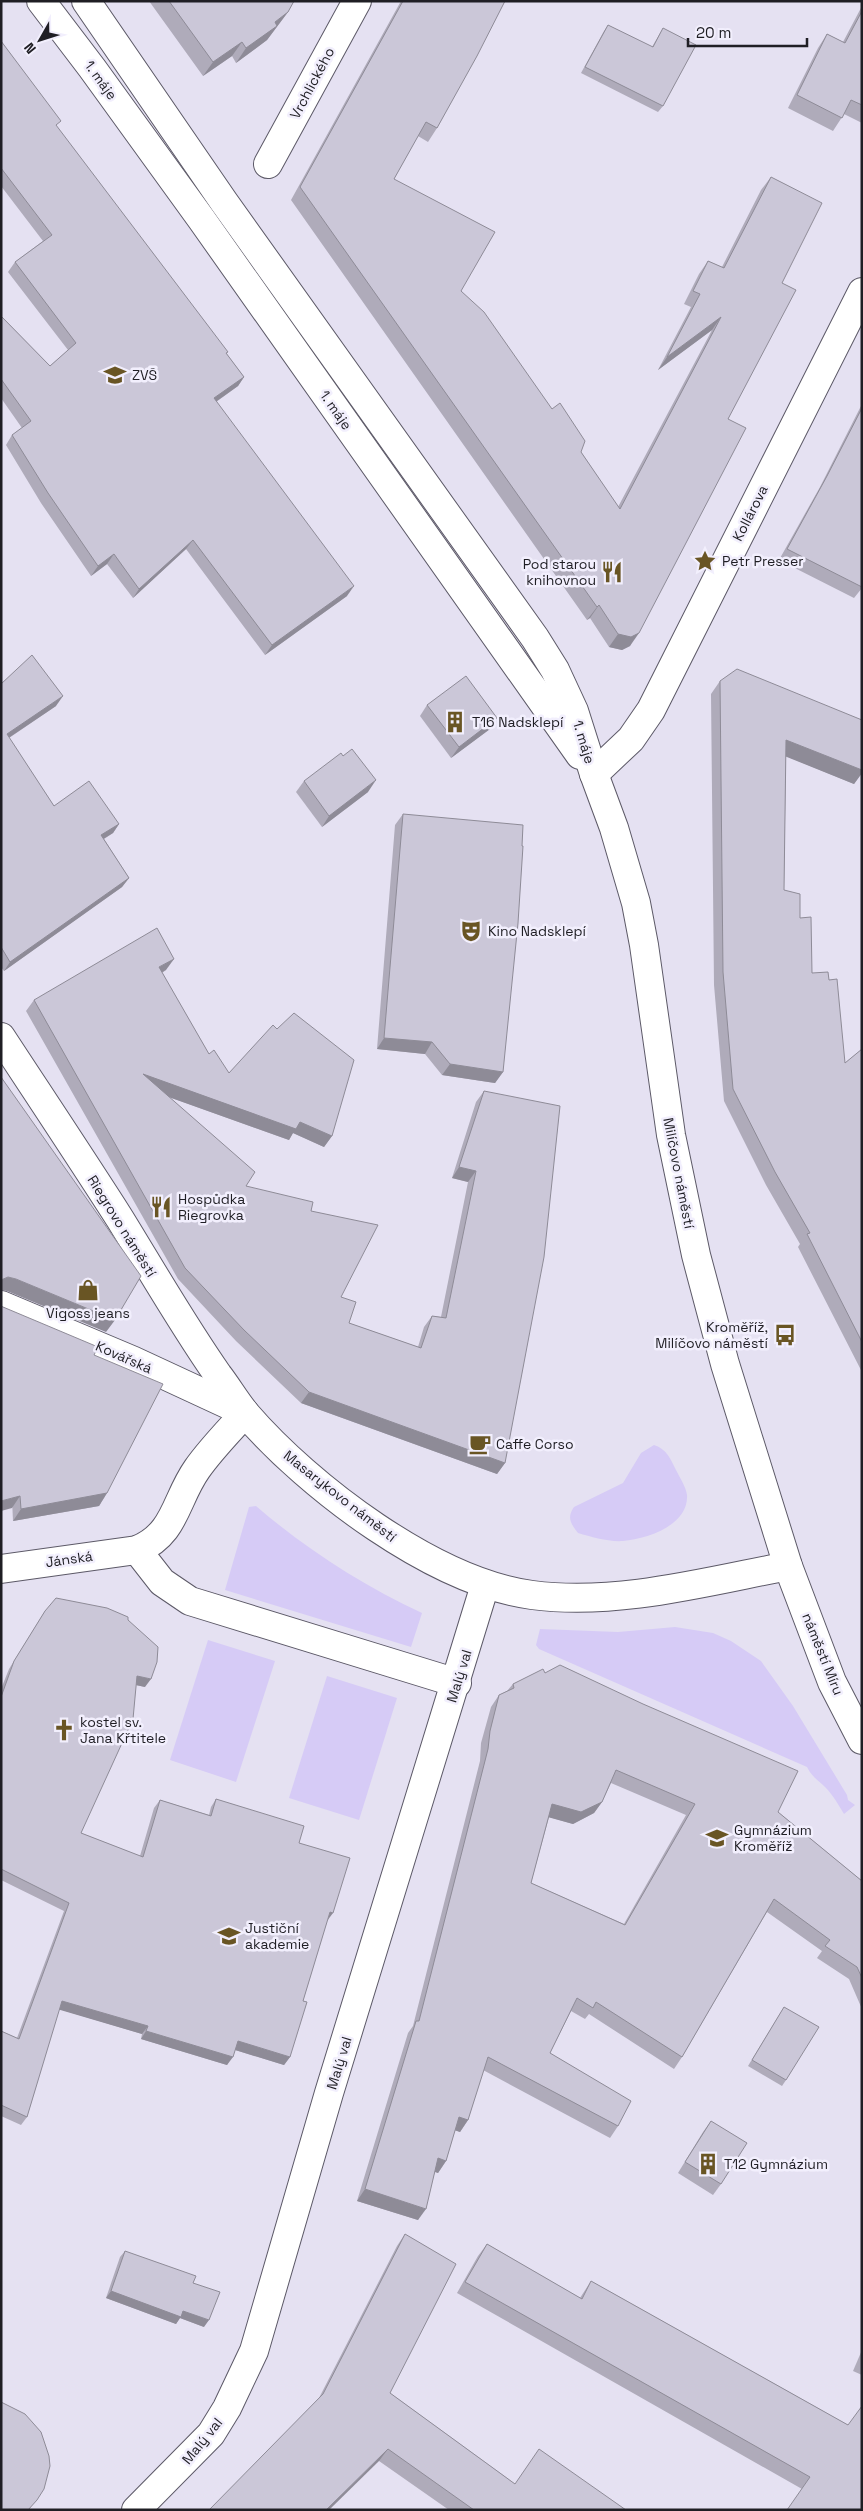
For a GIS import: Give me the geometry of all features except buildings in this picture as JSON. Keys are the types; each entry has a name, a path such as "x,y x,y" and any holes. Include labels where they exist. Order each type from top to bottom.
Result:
{"street":[{"name":"1. máje","path":"41,1 196,212 594,774"},
{"name":"1. máje","path":"86,1 224,202 535,638 555,670 574,711 594,774"},
{"name":"Vrchlického","path":"268,164 357,1"},
{"name":"Kollárova","path":"594,774 631,739 651,710 862,292"},
{"name":"Milíčovo náměstí","path":"594,774 614,828 636,903 644,945 670,1135 696,1255 728,1373 788,1566"},
{"name":"Riegrovo náměstí","path":"1,1037 120,1219 198,1346 245,1413"},
{"name":"Kovářská","path":"1,1304 134,1361 245,1413"},
{"name":"Masarykovo náměstí","path":"245,1413 279,1448 366,1519 426,1557 485,1585 531,1595 600,1597 679,1588 788,1566"},
{"path":"245,1413 198,1468 161,1536 151,1544 137,1550 162,1582 190,1601 457,1683"},
{"name":"Jánská","path":"2,1570 137,1550"},
{"name":"náměstí Míru","path":"788,1566 832,1682 862,1740"},
{"name":"Malý val","path":"136,2510 211,2434 227,2408 254,2351 329,2093 457,1683 485,1585"}],"shaded area":[{"path":"654,1445 668,1455 685,1489 687,1495 686,1506 681,1515 665,1528 633,1540 612,1541 578,1533 570,1520 574,1507 623,1483 641,1453"},
{"path":"256,1506 295,1537 335,1565 378,1591 422,1613 411,1647 225,1590 249,1507"},
{"path":"675,1627 713,1633 731,1641 761,1661 793,1706 847,1795 848,1800 855,1805 844,1814 830,1793 807,1767 539,1649 536,1645 540,1629 618,1632"},
{"path":"208,1640 275,1661 236,1782 170,1760"},
{"path":"327,1676 397,1698 359,1820 289,1798"}],"place":[{"name":"ZVŠ","path":"115,375"},
{"name":"Petr Presser","path":"705,561"},
{"name":"Pod starou knihovnou","path":"612,572"},
{"name":"T16 Nadsklepí","path":"455,722"},
{"name":"Kino Nadsklepí","path":"471,931"},
{"name":"Hospůdka Riegrovka","path":"161,1207"},
{"name":"Vigoss jeans","path":"88,1290"},
{"name":"Kroměříž, Milíčovo náměstí","path":"785,1335"},
{"name":"Caffe Corso","path":"480,1444"},
{"name":"kostel sv. Jana Křtitele","path":"64,1730"},
{"name":"Gymnázium Kroměříž","path":"717,1838"},
{"name":"Justiční akademie","path":"229,1936"},
{"name":"T12 Gymnázium","path":"708,2164"}]}
